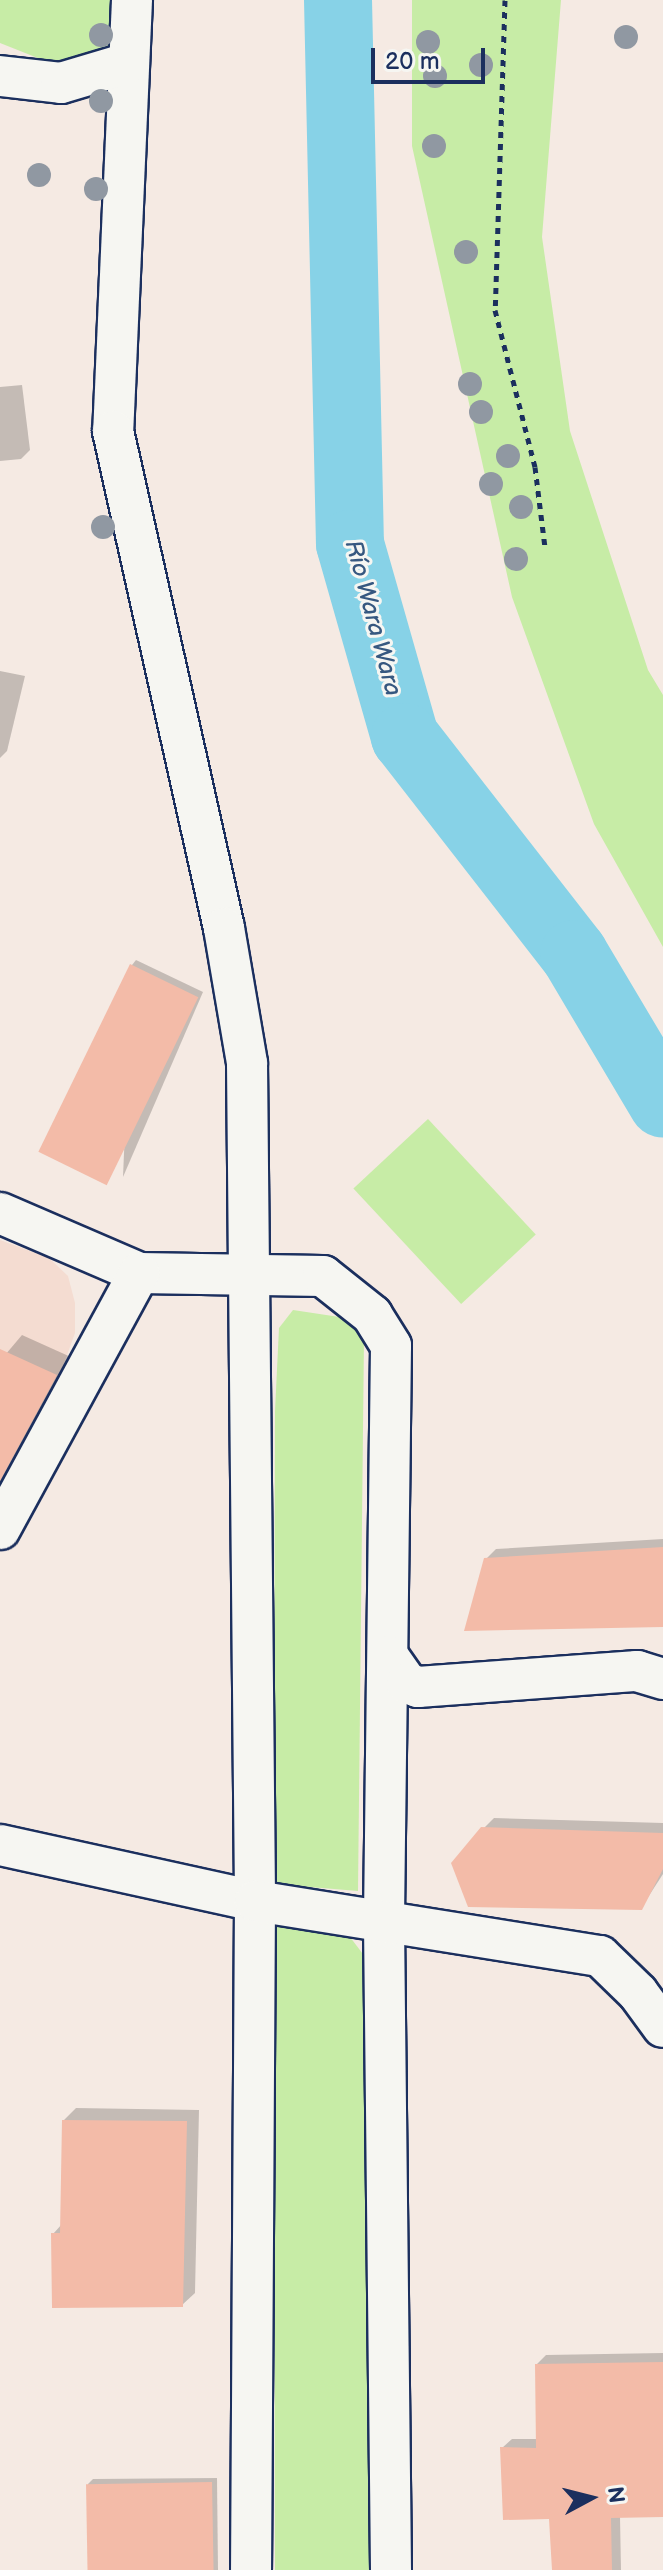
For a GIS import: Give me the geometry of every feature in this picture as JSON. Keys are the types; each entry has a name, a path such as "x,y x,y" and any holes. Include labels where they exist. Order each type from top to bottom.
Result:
{"street":[{"path":"132,0 113,431 224,928 245,1048 251,1271 255,1901 251,2570"},
{"path":"0,76 61,83 128,63"},
{"path":"0,1213 139,1273 251,1271 323,1276 372,1315 391,1346 384,1923 391,2570"},
{"path":"0,1529 139,1273"},
{"path":"388,1656 407,1683 418,1687 637,1671 663,1679"},
{"path":"0,1845 255,1901 600,1956 663,2027"}],"path":[{"path":"505,0 495,310 535,467 545,547"}],"shaded area":[{"path":"0,1240 49,1258 68,1276 75,1303 75,1333 62,1369 0,1480"}],"green space":[{"path":"0,0 123,0 122,45 58,66 0,43"},
{"path":"412,0 561,0 542,237 570,431 648,670 663,695 663,947 594,824 512,597 412,146"},
{"path":"428,1119 536,1235 461,1304 353,1189"},
{"path":"293,1310 346,1318 364,1338 358,1891 274,1884 275,1411 279,1328"},
{"path":"274,1926 350,1937 369,1962 375,2570 275,2570"}],"building":[{"path":"130,964 198,997 107,1185 38,1152"},
{"path":"0,1349 57,1375 0,1481"},
{"path":"663,1547 663,1627 464,1631 484,1558"},
{"path":"481,1827 663,1833 663,1869 642,1910 468,1907 451,1863"},
{"path":"62,2120 187,2121 183,2307 52,2308 51,2233 60,2233"},
{"path":"663,2362 663,2517 611,2518 612,2570 552,2570 549,2519 503,2520 500,2447 536,2448 535,2364"},
{"path":"212,2482 214,2570 88,2570 86,2484"}],"waterway":[{"name":"Río Wara Wara","path":"338,0 350,544 405,737 574,954 663,1104"}]}
